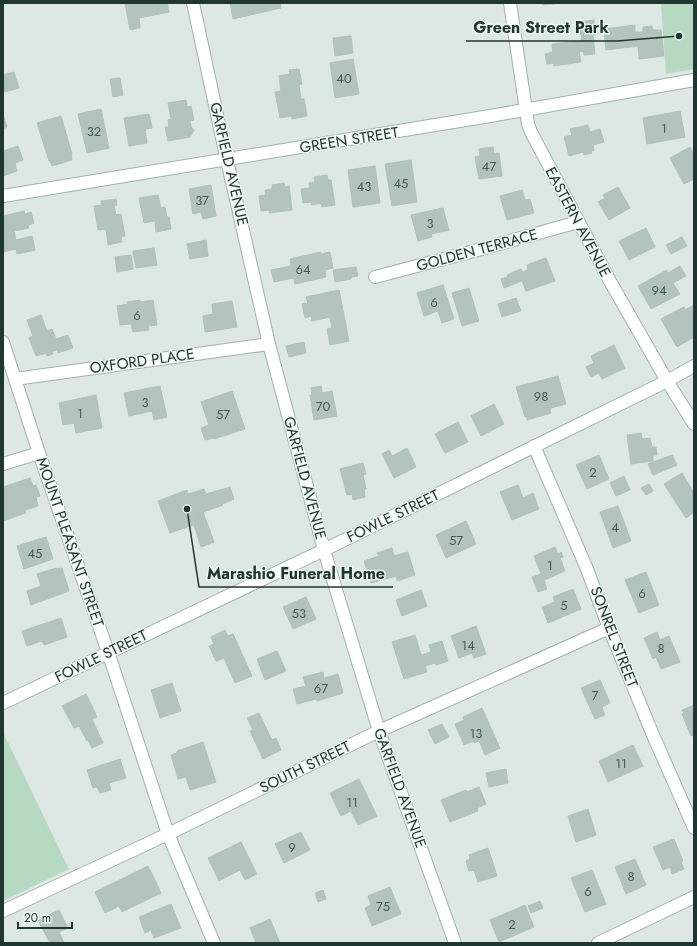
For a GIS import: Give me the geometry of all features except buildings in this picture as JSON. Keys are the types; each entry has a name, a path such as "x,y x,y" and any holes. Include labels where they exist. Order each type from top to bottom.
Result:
{"street":[{"name":"GARFIELD AVENUE","path":"194,3 269,344 324,550 379,731 455,943"},
{"name":"EASTERN AVENUE","path":"510,3 528,124 533,136 578,222 666,381 694,424"},
{"name":"GREEN STREET","path":"3,196 526,110 694,80"},
{"name":"GOLDEN TERRACE","path":"375,277 578,222"},
{"name":"MOUNT PLEASANT STREET","path":"3,342 168,834 214,943"},
{"name":"OXFORD PLACE","path":"15,379 269,344"},
{"name":"FOWLE STREET","path":"3,703 324,550 694,366"},
{"name":"SONREL STREET","path":"534,446 588,569 609,628 653,735 694,828"},
{"path":"3,464 39,453"},
{"name":"SOUTH STREET","path":"3,911 168,834 379,731 609,628"},
{"path":"598,943 694,897"}],"green space":[{"path":"661,3 694,3 694,69 666,74"},
{"path":"3,732 69,869 3,901"}],"place":[{"name":"Green Street Park","path":"679,36"},
{"name":"Marashio Funeral Home","path":"187,509"}]}
